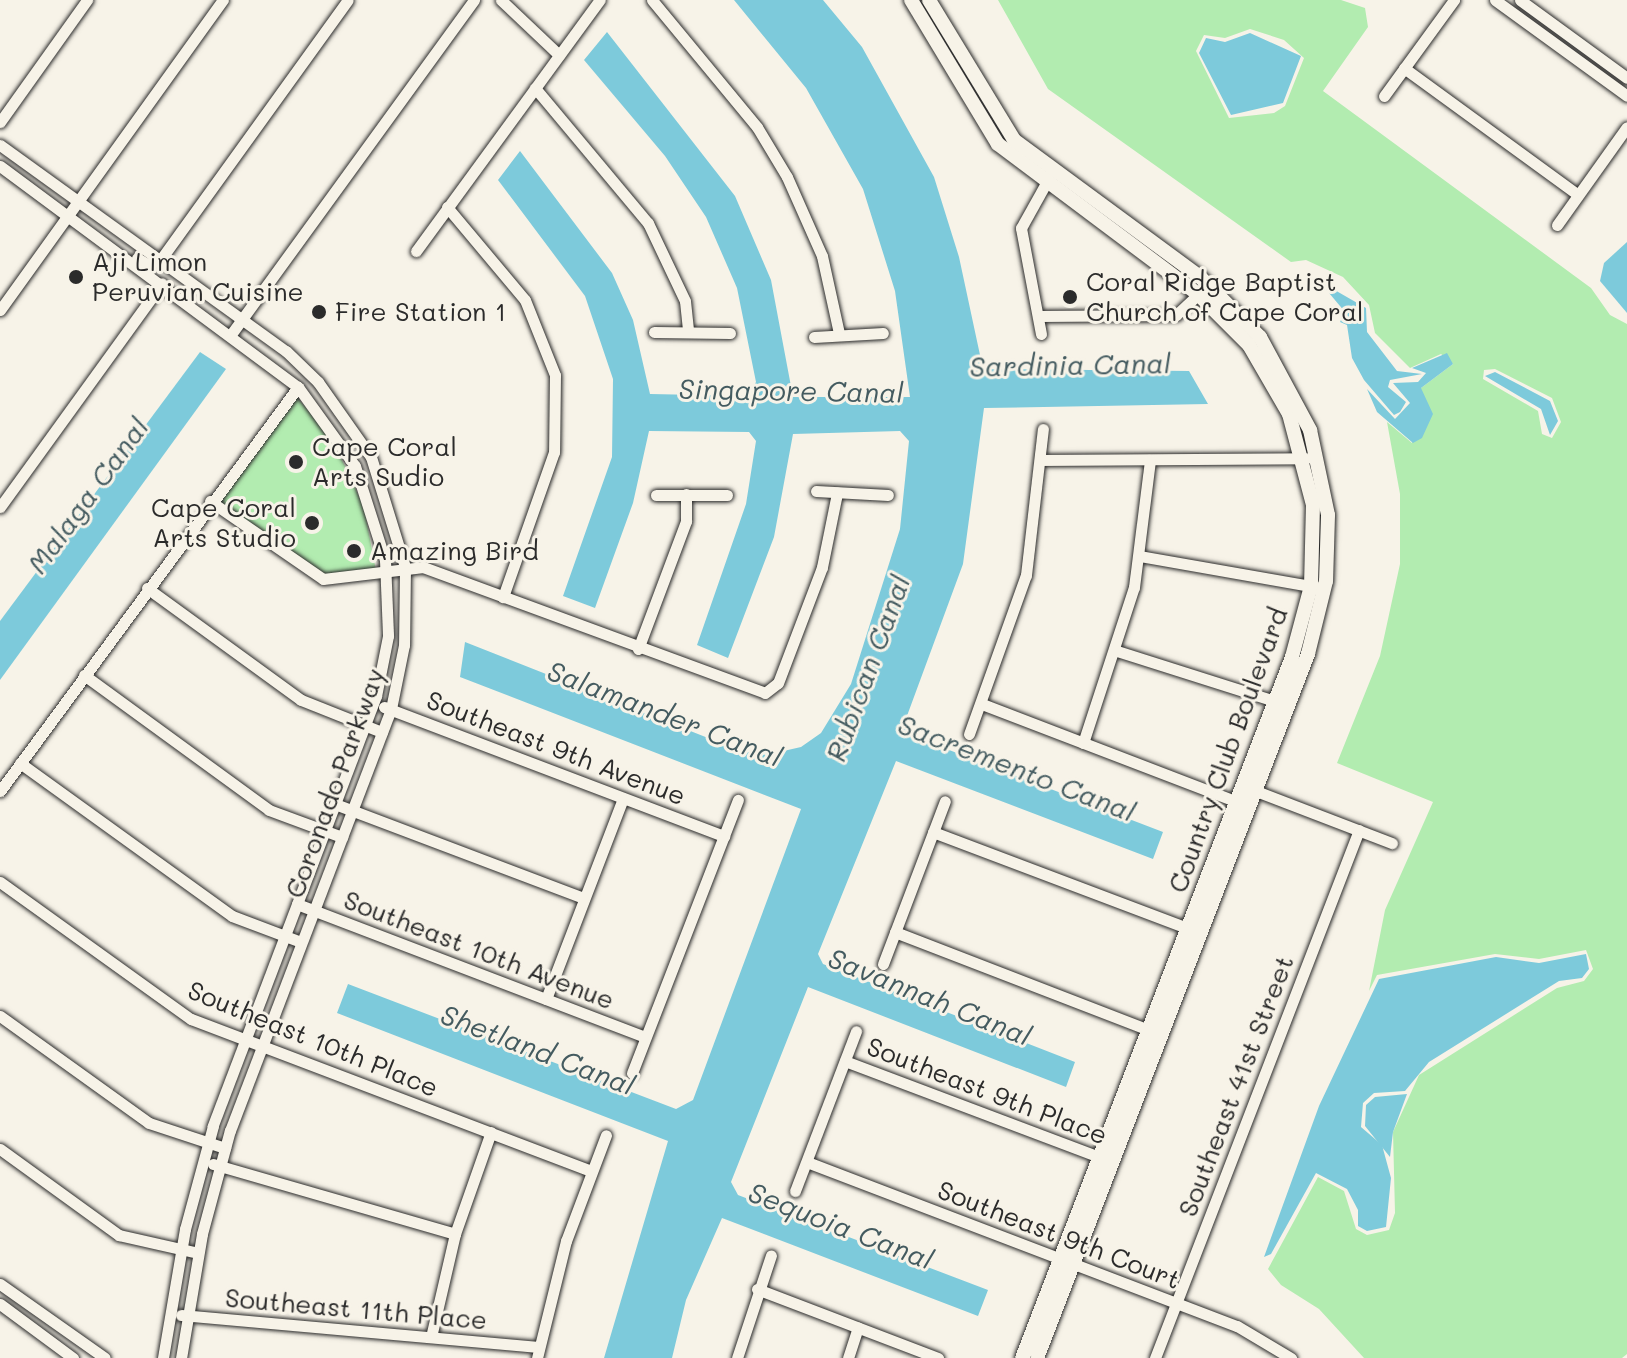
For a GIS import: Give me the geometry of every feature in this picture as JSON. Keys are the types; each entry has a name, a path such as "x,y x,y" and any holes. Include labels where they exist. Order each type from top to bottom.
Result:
{"main road":[{"name":"Country Club Boulevard","path":"911,0 989,132 1204,289 1277,362 1312,458 1329,532 1318,587 1282,703 1068,1261 1037,1358"},
{"name":"Country Club Boulevard","path":"929,0 1002,126 1050,176"},
{"name":"Country Club Boulevard","path":"1022,1358 1068,1261"}],"street":[{"path":"0,122 87,0"},
{"path":"0,310 223,0"},
{"path":"117,251 147,264 161,259 348,0"},
{"path":"232,333 474,0"},
{"path":"501,0 559,55"},
{"path":"416,251 600,0"},
{"path":"652,0 774,154 813,231 839,333"},
{"path":"1384,96 1454,0"},
{"path":"1495,0 1627,96"},
{"path":"1520,0 1627,78"},
{"path":"1404,68 1578,195"},
{"path":"535,88 648,223 685,301 688,331"},
{"path":"1557,225 1627,127"},
{"name":"Coronado Parkway","path":"0,145 242,318 300,364 353,426 390,504 405,567 404,645 391,709 261,1046 225,1148 198,1253 181,1358"},
{"name":"Coronado Parkway","path":"0,166 232,333 298,387 355,466 375,518 387,576 388,636 373,703 244,1040 202,1161 180,1250 163,1358"},
{"path":"1041,334 1021,228 1050,176"},
{"path":"447,207 525,300 555,375 554,452 503,597"},
{"path":"0,507 162,283"},
{"path":"1039,316 1176,315 1204,289"},
{"path":"654,332 730,333"},
{"path":"814,337 839,333 883,333"},
{"path":"0,791 210,501 298,387"},
{"path":"969,734 1026,575 1043,460 1043,429"},
{"path":"1043,460 1312,458"},
{"path":"1083,743 1117,651 1140,556 1150,460"},
{"path":"816,491 888,495"},
{"path":"210,501 314,576 387,576 405,567 423,567 638,649 765,693 778,683 822,567 837,493"},
{"path":"638,649 686,521 686,494"},
{"path":"656,495 727,495"},
{"path":"1140,556 1318,587"},
{"path":"147,588 301,700 382,732"},
{"path":"1117,651 1282,703"},
{"path":"84,675 269,810 342,837"},
{"name":"Southeast 9th Avenue","path":"373,703 724,836"},
{"path":"982,704 1243,804"},
{"path":"20,763 232,916 301,942"},
{"path":"1249,788 1392,843"},
{"path":"546,999 623,798"},
{"path":"632,1073 738,800"},
{"path":"883,964 945,801"},
{"path":"335,804 584,898"},
{"name":"Southeast 41st Street","path":"1155,1358 1359,830"},
{"path":"933,832 1194,931"},
{"name":"Southeast 10th Place","path":"0,882 182,1014 591,1171"},
{"name":"Southeast 10th Avenue","path":"297,904 646,1037"},
{"path":"895,932 1155,1032"},
{"path":"0,1016 149,1123 225,1148"},
{"path":"795,1191 856,1031"},
{"name":"Southeast 9th Place","path":"845,1061 1106,1160"},
{"path":"431,1337 455,1234 491,1132"},
{"path":"538,1352 591,1171 606,1135"},
{"path":"0,1149 119,1235 198,1253"},
{"path":"202,1161 455,1234"},
{"name":"Southeast 9th Court","path":"807,1162 1257,1335 1291,1358"},
{"path":"737,1358 757,1289 771,1255"},
{"path":"0,1284 105,1358"},
{"path":"757,1289 938,1358"},
{"path":"0,1304 73,1358"},
{"name":"Southeast 11th Place","path":"169,1313 431,1337 538,1352"},
{"path":"848,1358 858,1328"}],"green space":[{"path":"998,0 1341,0 1365,8 1368,27 1323,91 1591,288 1610,315 1627,324 1627,1354 1622,1358 1364,1358 1319,1309 1281,1285 1268,1269 1318,1177 1344,1191 1356,1229 1367,1235 1389,1230 1395,1213 1393,1132 1419,1075 1557,988 1584,981 1593,969 1586,950 1539,959 1495,954 1377,975 1369,991 1385,910 1433,802 1337,763 1380,656 1400,564 1400,494 1387,422 1412,443 1421,388 1453,364 1441,354 1410,368 1375,333 1369,305 1343,277 1306,260 1291,262 1048,89","holes":["1250,29 1284,40 1304,58 1285,106 1274,113 1229,118 1196,51 1204,35 1225,38","1495,369 1552,398 1561,422 1552,438 1542,434 1538,411 1483,379 1484,370"]},
{"path":"295,395 329,435 348,472 364,508 377,576 333,580 214,503"}],"water":[{"path":"734,0 823,0 862,47 934,177 959,257 983,369 1189,371 1208,404 984,408 963,564 904,724 910,735 1163,832 1153,859 896,761 818,954 823,964 1075,1062 1066,1087 808,987 731,1182 738,1195 988,1290 978,1316 722,1218 686,1300 672,1358 604,1358 668,1141 337,1013 348,984 676,1109 693,1100 801,809 460,677 465,642 741,751 766,755 801,747 821,733 851,684 900,529 909,441 900,431 793,434 774,537 728,658 697,645 746,504 756,441 749,432 649,431 633,503 595,608 563,596 612,457 613,379 585,296 498,180 520,151 612,273 633,320 650,394 748,396 756,382 737,288 706,217 665,156 584,60 607,32 735,196 771,280 793,397 910,397 895,291 863,189 806,88"},
{"path":"1250,33 1301,56 1283,103 1231,115 1199,53 1206,38 1225,42"},
{"path":"1627,242 1627,313 1600,281 1604,263"},
{"path":"1319,281 1366,308 1367,332 1397,371 1422,374 1390,380 1388,387 1406,402 1400,412 1394,415 1364,380 1352,358 1347,325 1340,322 1345,312"},
{"path":"200,352 226,369 0,680 0,621"},
{"path":"1447,353 1453,364 1421,388 1433,414 1422,438 1413,443 1377,412 1367,389 1395,419 1410,403 1393,383 1418,382 1426,373 1412,368"},
{"path":"1495,372 1550,401 1558,421 1550,435 1541,409 1485,376"},
{"path":"1586,954 1589,969 1582,978 1559,981 1429,1062 1405,1091 1374,1093 1363,1103 1361,1127 1382,1145 1391,1178 1386,1227 1367,1231 1358,1226 1358,1210 1347,1189 1316,1173 1271,1254 1264,1257 1319,1106 1379,979 1496,957 1539,963"},
{"path":"1407,1094 1393,1132 1390,1157 1365,1126 1366,1105 1375,1097"}],"place":[{"name":"Aji Limon Peruvian Cuisine","path":"76,277"},
{"name":"Coral Ridge Baptist Church of Cape Coral","path":"1070,297"},
{"name":"Fire Station 1","path":"319,312"},
{"name":"Cape Coral Arts Sudio","path":"296,462"},
{"name":"Cape Coral Arts Studio","path":"312,523"},
{"name":"Amazing Bird","path":"354,551"}],"water label":[{"name":"Sardinia Canal","path":"1070,364"},
{"name":"Singapore Canal","path":"791,390"},
{"name":"Malaga Canal","path":"87,495"},
{"name":"Rubican Canal","path":"867,668"},
{"name":"Salamander Canal","path":"665,713"},
{"name":"Sacremento Canal","path":"1017,767"},
{"name":"Savannah Canal","path":"930,996"},
{"name":"Shetland Canal","path":"538,1049"},
{"name":"Sequoia Canal","path":"841,1225"}]}
